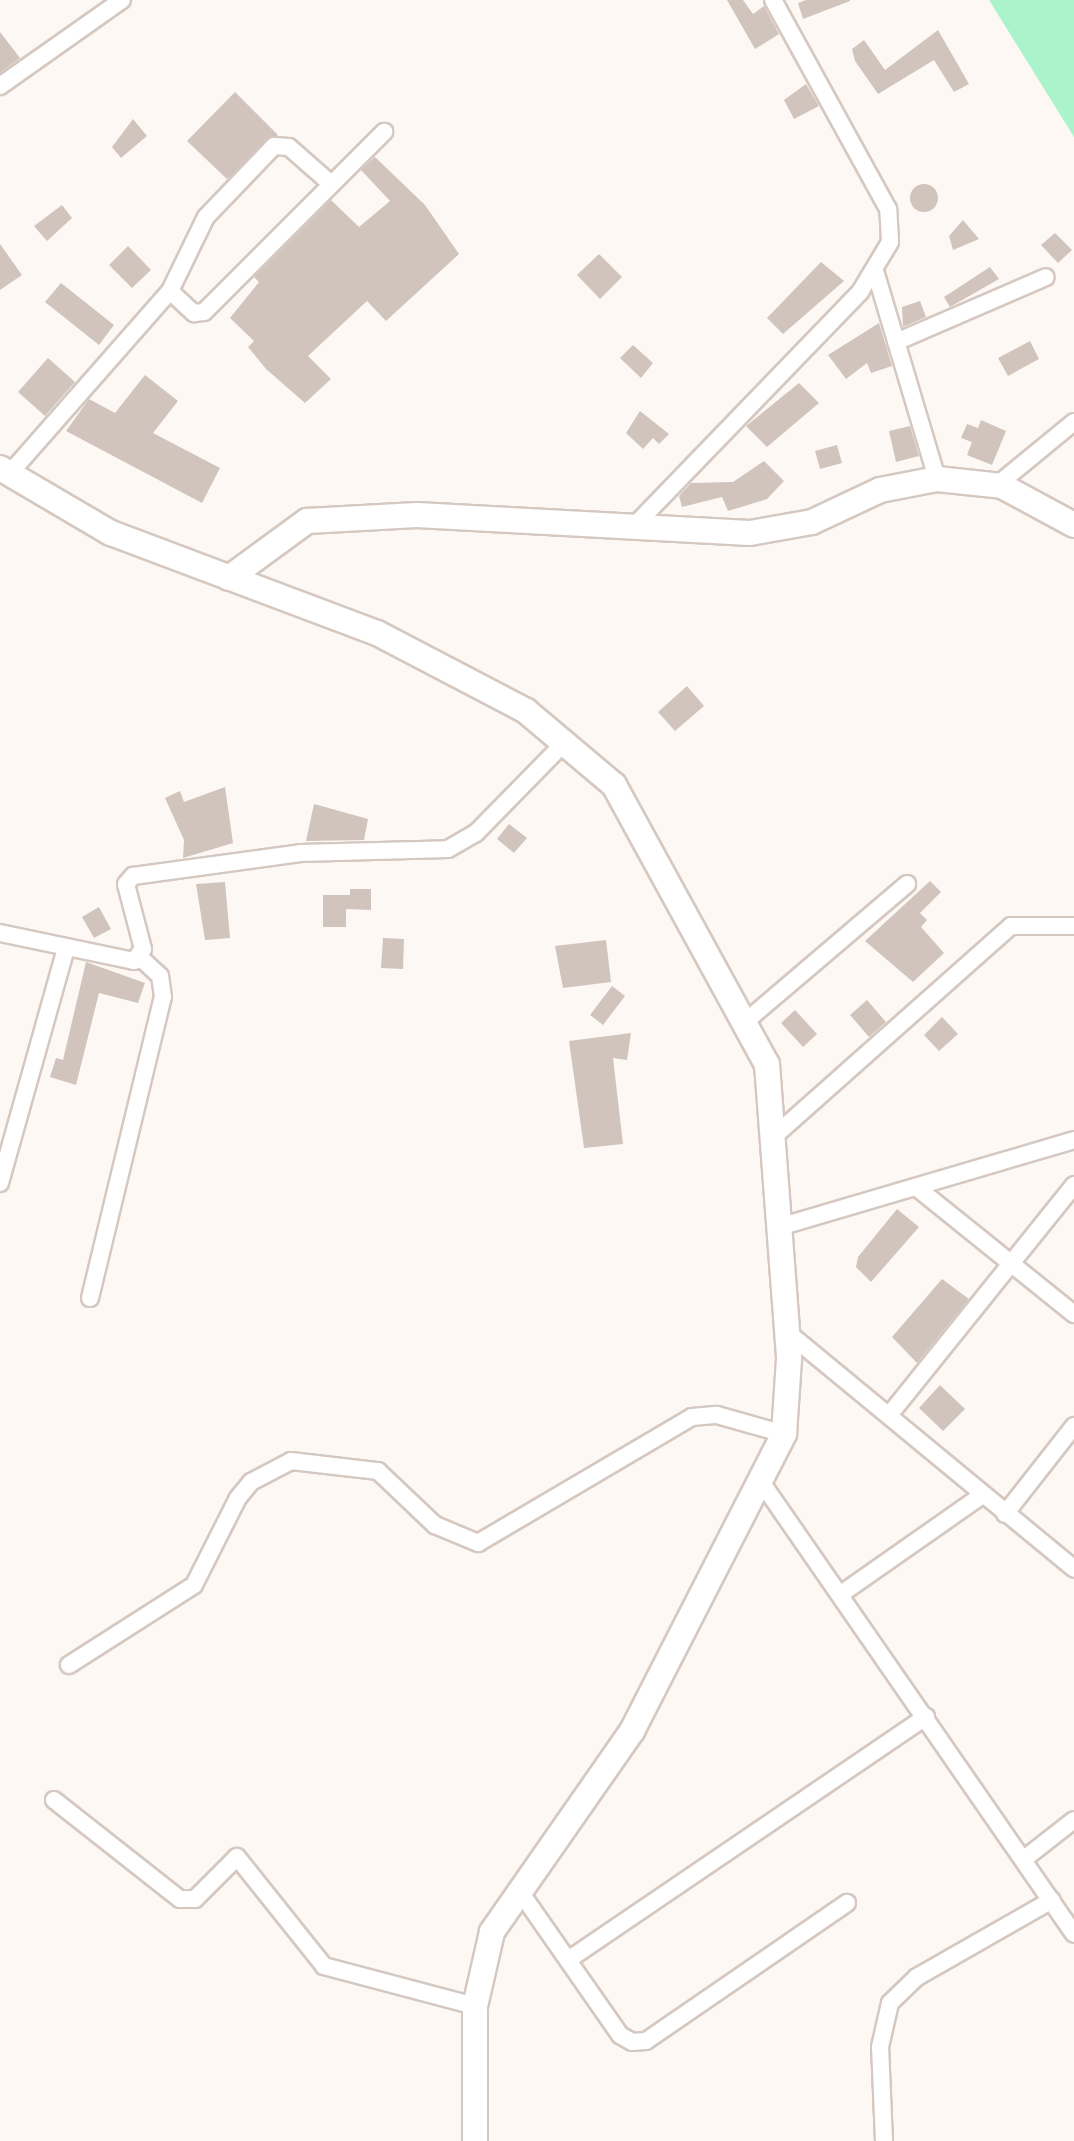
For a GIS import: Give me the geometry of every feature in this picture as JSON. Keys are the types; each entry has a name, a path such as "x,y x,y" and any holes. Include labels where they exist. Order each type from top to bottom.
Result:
{"main road":[{"path":"5,470 111,533 377,633 526,711 614,785 767,1064 787,1332 784,1434 762,1483 632,1731 492,1932 475,2006 475,2141"},
{"path":"229,578 307,521 417,515 637,523 750,533 812,522 880,490 937,479 996,486 1074,525"}],"street":[{"path":"0,86 122,0"},
{"path":"637,523 876,274 890,242 888,209 773,0"},
{"path":"170,291 194,313 204,312 384,132"},
{"path":"5,470 170,291 206,217 274,146 289,147 330,183"},
{"path":"876,274 937,479"},
{"path":"896,342 1046,277"},
{"path":"996,486 1074,422"},
{"path":"90,1298 163,997 160,976 141,958 126,884 133,876 300,853 448,849 476,833 564,743"},
{"path":"745,1022 907,884"},
{"path":"771,1139 1011,926 1074,926"},
{"path":"0,933 66,948 141,958"},
{"path":"0,1183 66,948"},
{"path":"779,1227 1074,1140"},
{"path":"890,1414 1074,1185"},
{"path":"916,1187 1074,1314"},
{"path":"787,1332 890,1414 981,1496 1074,1569"},
{"path":"69,1665 194,1585 238,1498 251,1482 291,1461 378,1471 435,1525 478,1543 680,1421 717,1415 784,1434"},
{"path":"1005,1514 1074,1426"},
{"path":"762,1483 1074,1934"},
{"path":"841,1594 981,1496"},
{"path":"568,1960 926,1717"},
{"path":"54,1800 180,1899 195,1899 237,1857 324,1966 475,2006"},
{"path":"1024,1859 1074,1820"},
{"path":"521,1893 620,2035 646,2041 847,1903"},
{"path":"884,2141 880,2047 890,2003 917,1977 1052,1900"}],"green space":[{"path":"989,0 1074,0 1074,137"}],"building":[{"path":"727,0 743,0 753,14 764,6 779,34 755,49"},
{"path":"806,0 850,1 803,19 798,3"},
{"path":"938,30 969,84 954,92 934,60 878,94 855,61 852,49 864,40 885,70"},
{"path":"0,32 20,58 0,73"},
{"path":"806,84 819,106 794,119 784,100"},
{"path":"235,92 278,135 227,179 187,141"},
{"path":"133,119 147,136 121,158 112,147"},
{"path":"375,157 425,205 459,254 386,321 367,301 308,356 331,379 305,403 266,369 248,347 254,341 230,318 259,282 254,277 331,200 359,227 390,201 361,170"},
{"path":"924,184 934,188 938,198 934,208 924,212 914,208 910,198 914,188"},
{"path":"62,205 72,218 47,241 34,226"},
{"path":"963,220 979,239 953,250 949,236"},
{"path":"1055,233 1072,250 1058,263 1041,245"},
{"path":"0,244 22,275 0,290"},
{"path":"128,246 151,270 132,288 109,265"},
{"path":"599,254 622,277 600,299 577,275"},
{"path":"821,262 844,281 783,334 767,318"},
{"path":"990,267 999,279 950,307 944,297"},
{"path":"61,283 114,325 99,345 45,302"},
{"path":"920,301 926,317 903,327 902,307"},
{"path":"879,323 892,366 871,373 867,363 846,379 828,355"},
{"path":"1030,341 1039,359 1008,376 998,358"},
{"path":"633,345 653,363 641,378 620,358"},
{"path":"48,358 75,382 45,416 18,392"},
{"path":"145,375 178,401 153,433 220,468 202,503 66,431 89,399 115,413"},
{"path":"799,383 819,403 767,447 746,426"},
{"path":"640,411 669,434 659,444 653,438 643,449 626,433"},
{"path":"981,420 1006,431 992,465 967,455 972,442 961,438 967,424 978,428"},
{"path":"910,426 919,456 896,462 889,431"},
{"path":"837,445 842,463 820,469 815,451"},
{"path":"764,461 784,481 767,499 728,511 722,497 682,507 679,496 691,483 733,482"},
{"path":"687,686 704,706 675,731 658,712"},
{"path":"225,787 233,843 183,858 184,840 165,798 180,791 184,802"},
{"path":"314,804 368,819 364,840 306,841"},
{"path":"509,824 527,838 514,853 497,839"},
{"path":"930,881 941,892 920,913 927,920 921,927 944,953 913,982 865,941"},
{"path":"225,882 230,938 205,940 196,884"},
{"path":"350,889 371,889 371,910 346,909 346,927 323,927 323,895 350,895"},
{"path":"99,907 111,929 94,938 82,917"},
{"path":"383,938 404,939 403,969 381,968"},
{"path":"606,940 611,982 563,988 555,946"},
{"path":"86,962 145,983 138,1003 99,993 76,1085 50,1077 56,1058 63,1060"},
{"path":"612,986 625,996 603,1025 590,1015"},
{"path":"867,1000 886,1022 869,1037 850,1015"},
{"path":"795,1010 817,1034 803,1047 781,1023"},
{"path":"942,1017 958,1034 939,1051 924,1035"},
{"path":"631,1033 627,1060 613,1058 623,1144 584,1148 569,1041"},
{"path":"897,1209 919,1227 871,1282 856,1267 858,1257"},
{"path":"942,1279 969,1299 917,1363 892,1337"},
{"path":"940,1385 965,1409 943,1431 919,1408"}]}
